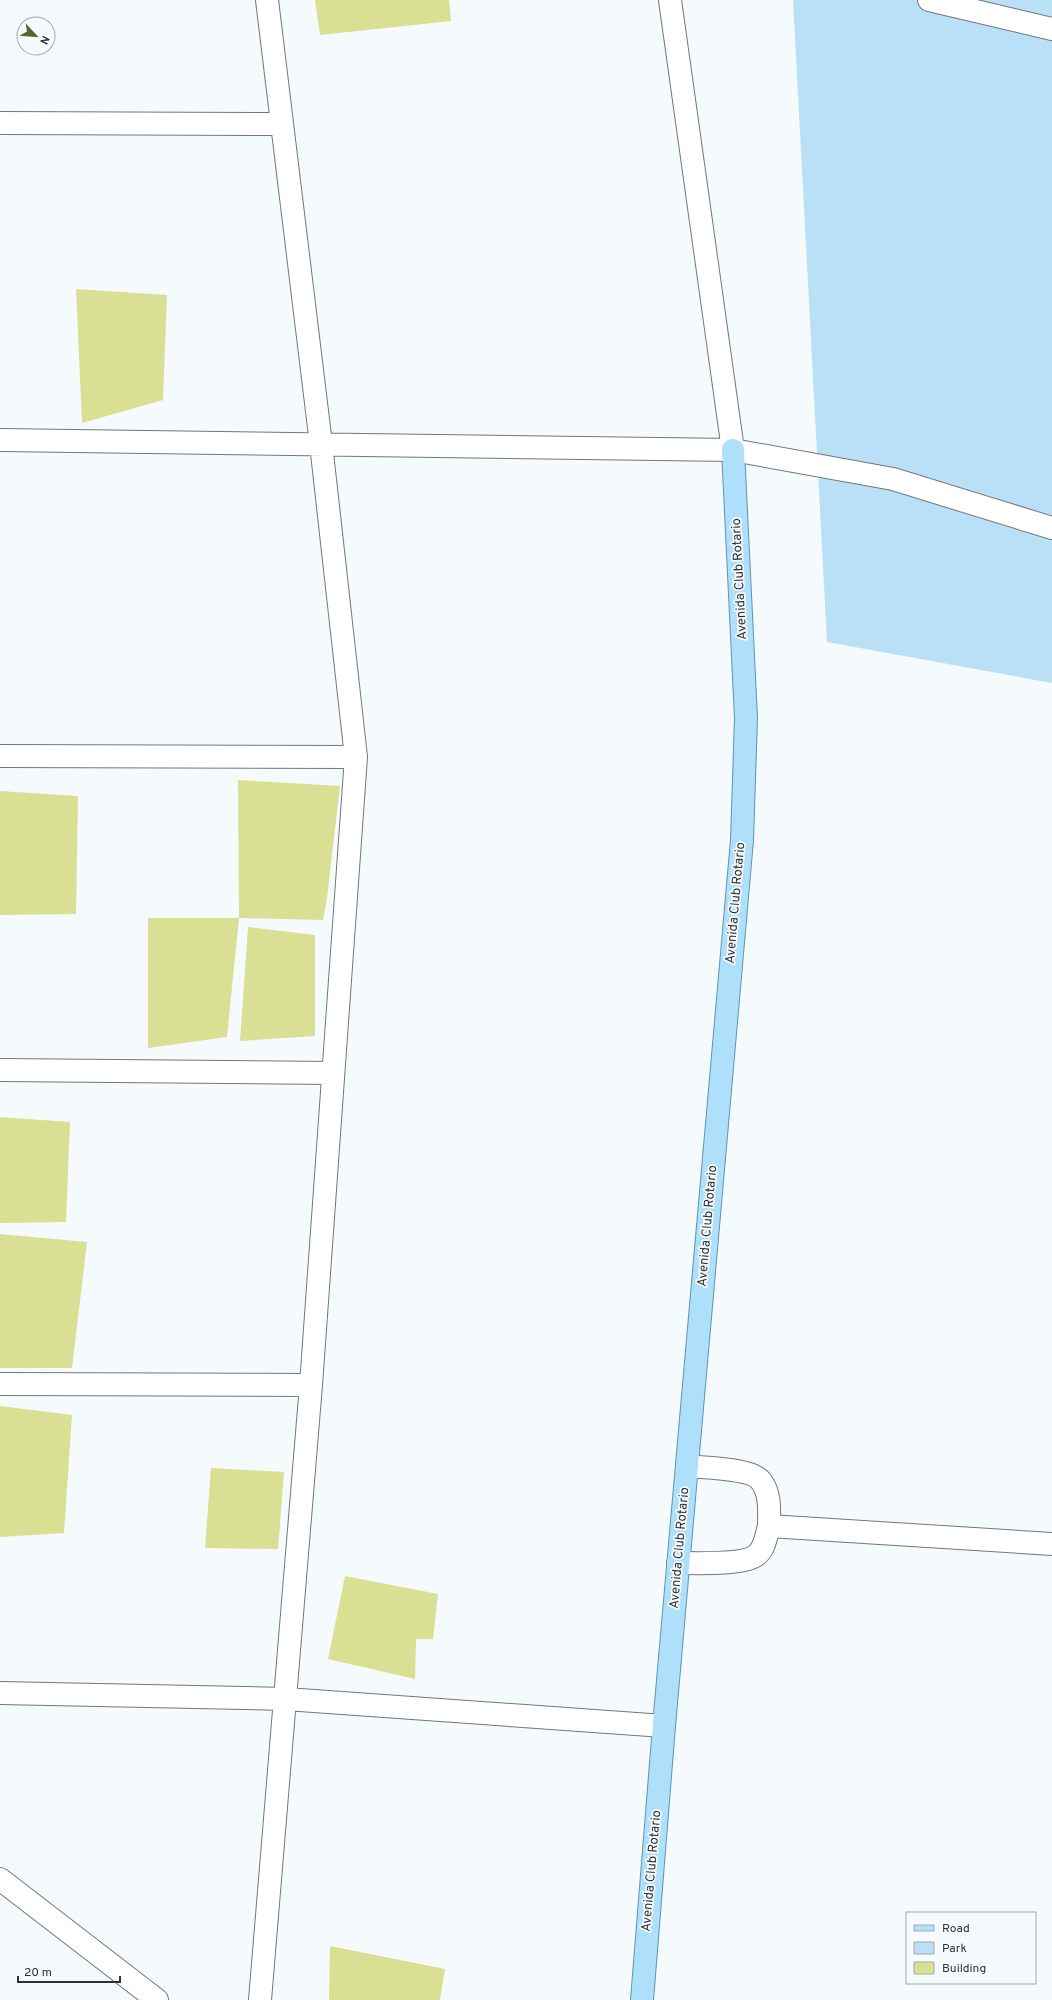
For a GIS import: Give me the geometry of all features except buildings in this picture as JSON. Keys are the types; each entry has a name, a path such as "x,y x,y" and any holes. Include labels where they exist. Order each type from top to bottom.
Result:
{"main road":[{"name":"Avenida Club Rotario","path":"642,2000 678,1563 742,840 746,718 733,450"}],"street":[{"path":"260,2000 311,1385 356,757 321,444 267,0"},
{"path":"670,0 733,450"},
{"path":"929,0 1052,29"},
{"path":"0,123 282,124"},
{"path":"0,440 733,450 893,479 1052,528"},
{"path":"0,756 356,757"},
{"path":"0,1070 333,1073"},
{"path":"0,1384 311,1385"},
{"path":"678,1563 740,1561 755,1556 763,1546 769,1526 769,1498 761,1480 748,1473 687,1466"},
{"path":"769,1526 1052,1544"},
{"path":"0,1693 286,1698 664,1726"},
{"path":"0,1879 157,2000"}],"green space":[{"path":"793,0 1052,0 1052,683 827,642"}]}
